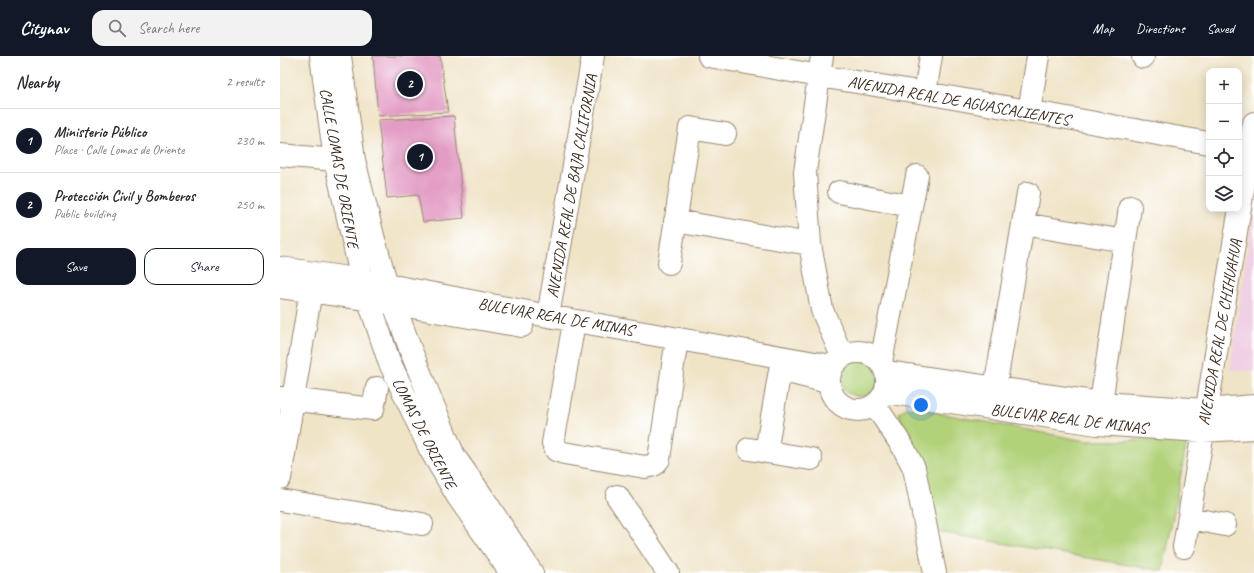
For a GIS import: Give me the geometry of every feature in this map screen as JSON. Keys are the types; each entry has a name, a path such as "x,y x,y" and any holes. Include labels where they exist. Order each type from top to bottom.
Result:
{"street":[{"name":"CALLE LOMAS DE ORIENTE","path":"321,56 335,160 364,290"},
{"name":"CALLE LOMAS DE ORIENTE","path":"340,56 354,160 373,236 391,295"},
{"name":"AVENIDA REAL DE BAJA CALIFORNIA","path":"548,316 593,56"},
{"name":"AVENIDA REAL DE AGUASCALIENTES","path":"710,56 820,66 925,93 1206,142"},
{"path":"925,93 931,56"},
{"path":"1029,112 1038,56"},
{"path":"820,66 805,172 810,244 834,368 830,391 834,399 841,406 850,410 859,411 868,408 882,383 917,176"},
{"name":"AVENIDA REAL DE CHIHUAHUA","path":"1184,548 1248,149 1254,123"},
{"path":"669,263 690,128 725,134"},
{"path":"280,155 335,160"},
{"path":"839,192 911,206"},
{"path":"995,388 1024,224 1028,193"},
{"path":"1101,403 1130,207"},
{"path":"675,220 810,244"},
{"path":"1024,224 1125,241"},
{"name":"BULEVAR REAL DE MINAS","path":"280,268 313,283"},
{"path":"280,478 287,399 313,283"},
{"name":"BULEVAR REAL DE MINAS","path":"280,287 313,283 364,290 572,334 780,370 834,368"},
{"name":"LOMAS DE ORIENTE","path":"364,290 389,361 430,449 458,497 511,573"},
{"name":"BULEVAR REAL DE MINAS","path":"391,295 548,316 834,368"},
{"name":"LOMAS DE ORIENTE","path":"391,295 411,351 454,456 532,573"},
{"path":"572,334 553,443 556,450 564,453 645,467 654,465 659,459 675,352"},
{"path":"834,368 850,352 858,351 874,356 903,447 914,468 935,573"},
{"path":"780,370 757,450 811,459"},
{"name":"BULEVAR REAL DE MINAS","path":"882,383 1098,424 1204,421 1254,406"},
{"name":"BULEVAR REAL DE MINAS","path":"882,383 995,388 1101,403 1254,428"},
{"path":"287,399 373,409 377,388"},
{"path":"617,496 668,573"},
{"path":"280,500 422,524"},
{"path":"1189,518 1225,525"}],"shaded area":[{"path":"1254,204 1254,371 1230,370"}],"green space":[{"path":"862,354 870,356 876,360 879,382 871,393 859,396 847,392 843,388 840,381 839,372 848,355"},
{"path":"907,407 1086,441 1187,440 1163,571 938,532 899,413"}],"building":[{"path":"373,56 440,56 448,112 378,116"},
{"path":"454,116 464,218 423,222 418,195 387,198 378,120"}],"place":[{"name":"Protección Civil y Bomberos","path":"410,84"},
{"name":"Ministerio Público","path":"420,157"}]}
